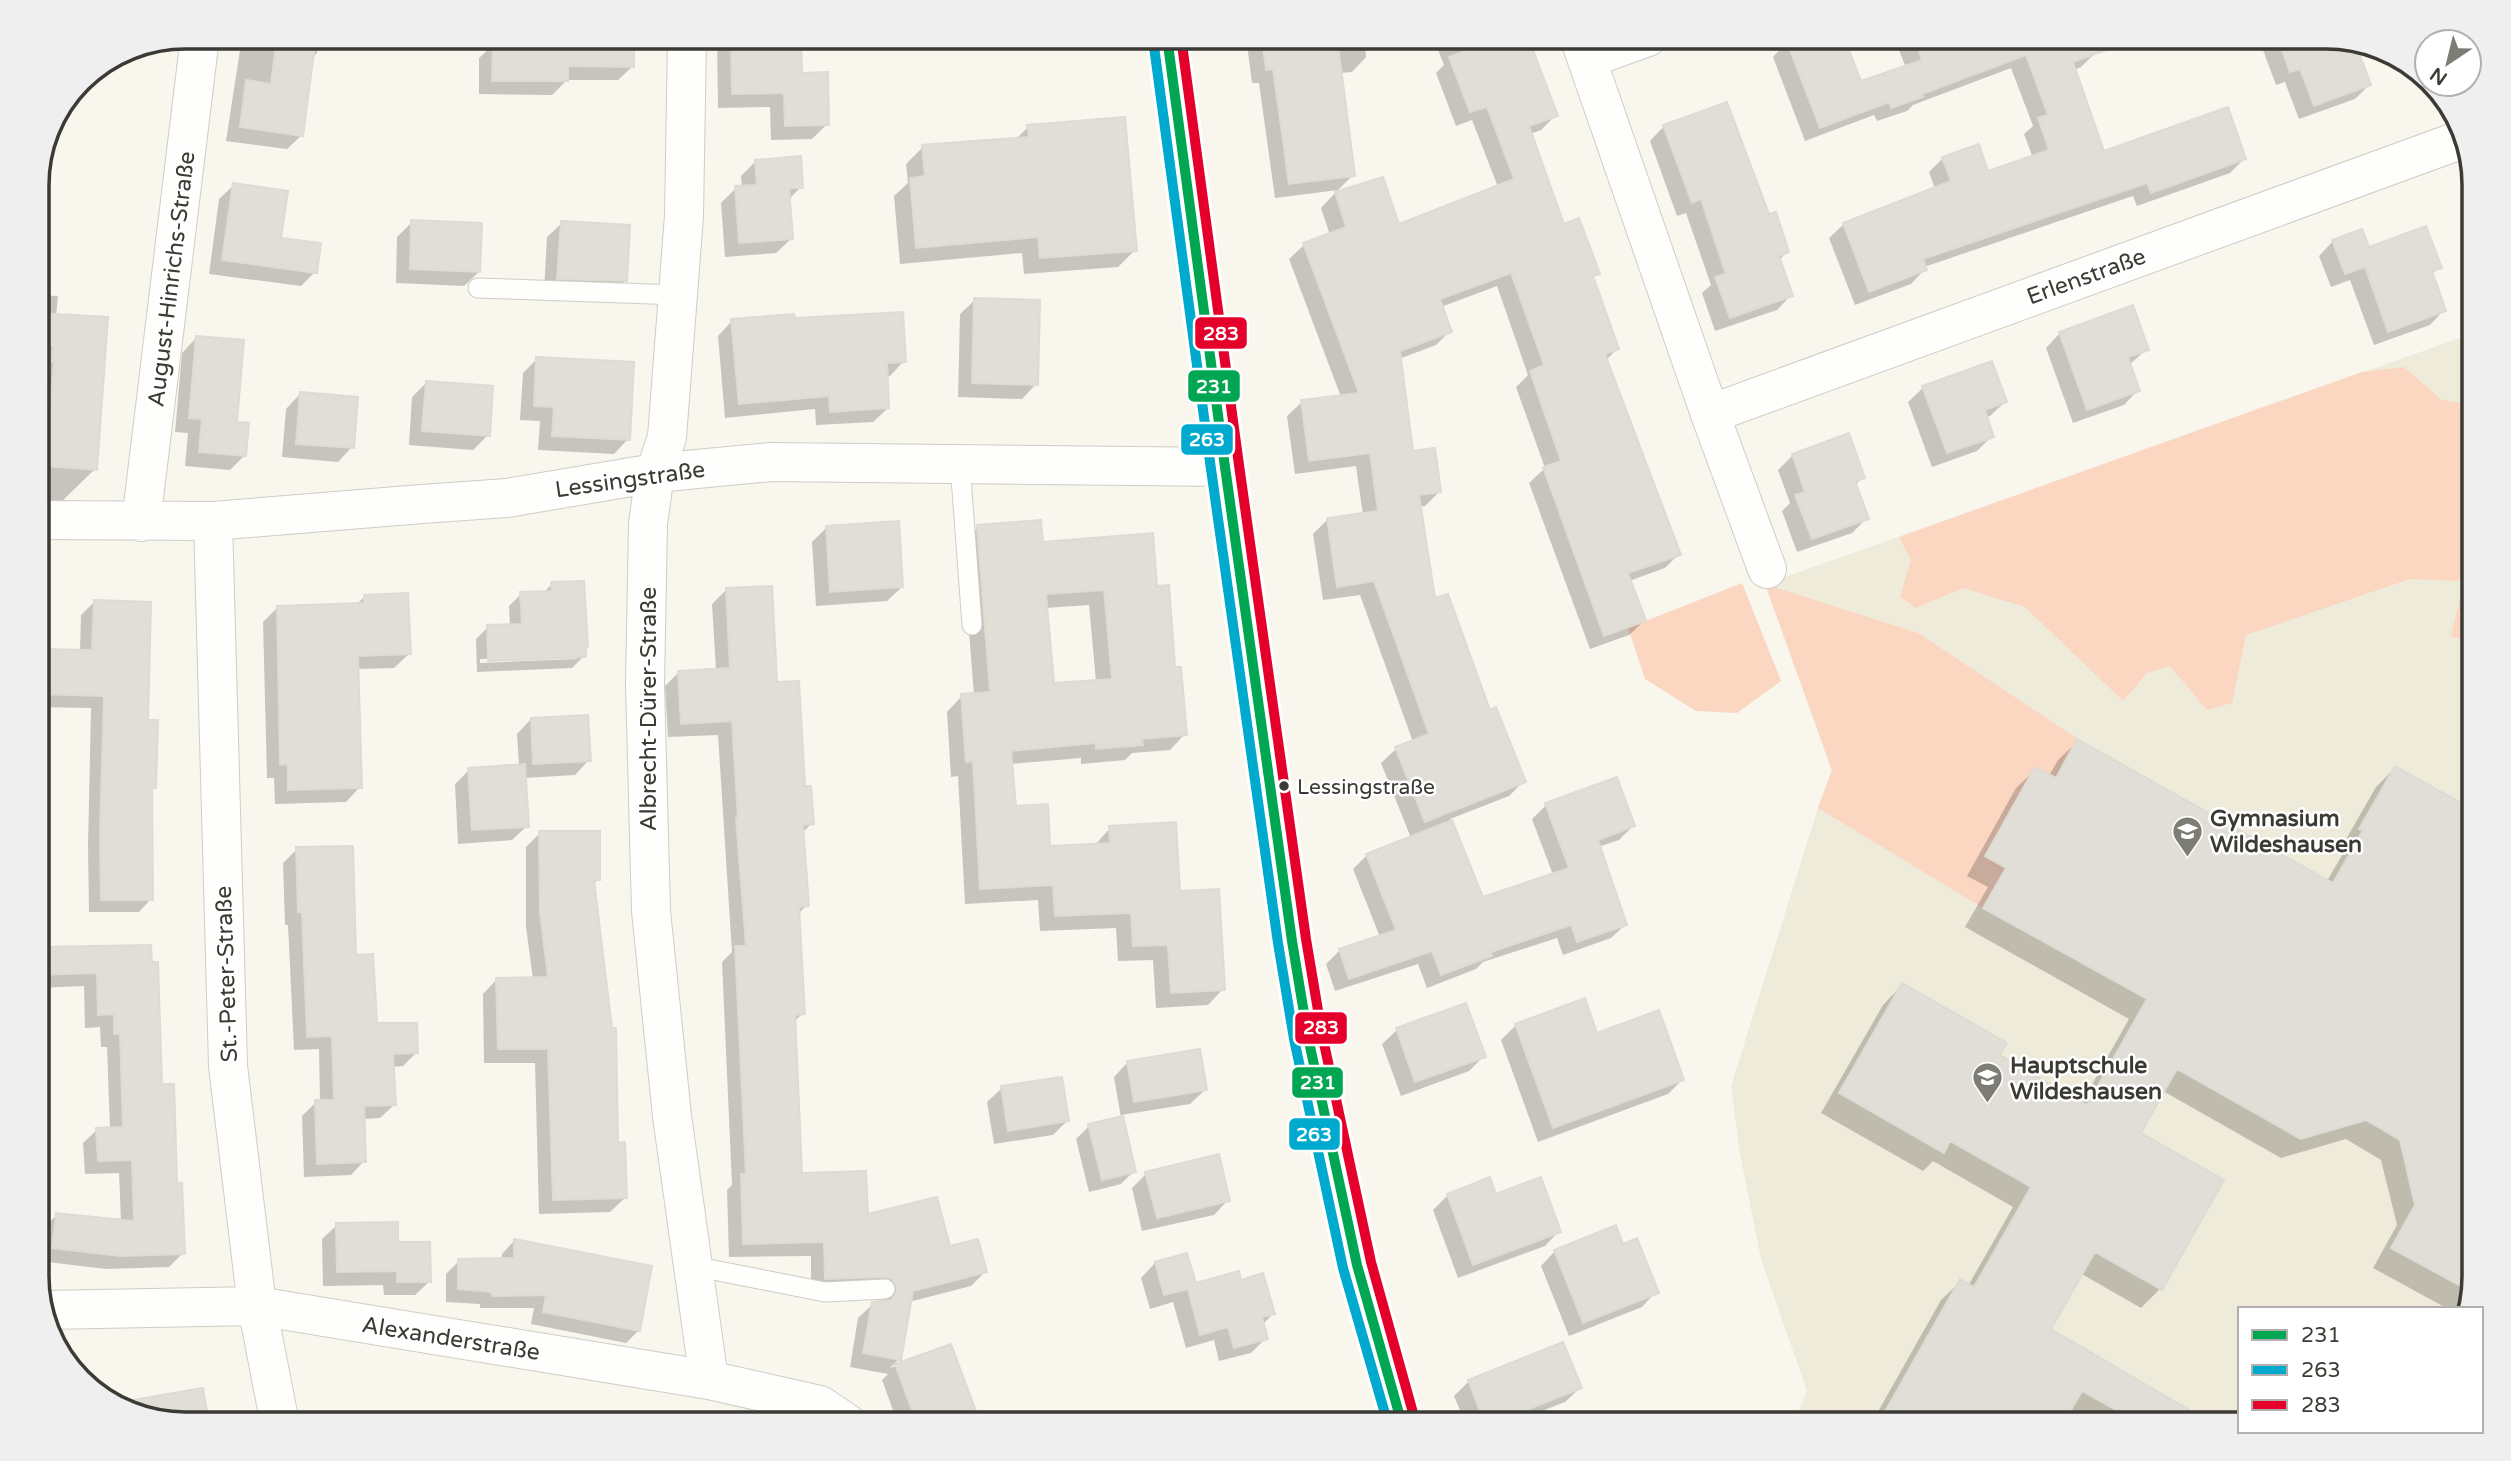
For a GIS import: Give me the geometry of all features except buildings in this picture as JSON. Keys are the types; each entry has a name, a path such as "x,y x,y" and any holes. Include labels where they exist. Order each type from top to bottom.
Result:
{"street":[{"name":"August-Hinrichs-Straße","path":"141,522 199,49"},
{"name":"Albrecht-Dürer-Straße","path":"687,49 684,216 667,437 656,473 648,524 645,684 651,911 672,1116 709,1380"},
{"path":"1169,49 1292,942 1308,1037 1357,1265 1399,1412"},
{"path":"1583,49 1710,414 1767,569"},
{"name":"Erlenstraße","path":"1710,414 2455,142"},
{"name":"Lessingstraße","path":"49,520 214,521 507,498 656,473 771,462 1225,467"},
{"name":"St.-Peter-Straße","path":"214,521 228,1066 257,1306 278,1412"},
{"name":"Alexanderstraße","path":"54,1310 257,1306 709,1380 820,1405 830,1412"}],"lane":[{"path":"478,289 678,295"},
{"path":"960,464 972,625"},
{"path":"693,1266 825,1292 885,1289"}],"shaded area":[{"path":"2462,337 2462,1276 2458,1307 2238,1307 2238,1412 1798,1412 1807,1391 1761,1259 1740,1154 1731,1086 1832,771 1765,584"},
{"path":"2404,367 2442,400 2462,403 2462,581 2410,579 2246,635 2232,703 2207,710 2170,666 2147,673 2123,701 2025,607 1963,588 1916,608 1900,597 1911,560 1899,537 2362,372"},
{"path":"1742,583 1781,681 1737,713 1696,711 1645,679 1628,628"},
{"path":"1765,584 1918,633 2078,739 2056,778 2035,767 1986,856 2006,868 1983,908 1818,808 1832,770"},
{"path":"2462,589 2462,640 2451,636"}],"transit line":[{"name":"263","path":"1154,49 1211,469 1294,1039 1343,1268 1385,1412"},
{"name":"231","path":"1169,49 1225,467 1308,1037 1357,1265 1399,1412"},
{"name":"283","path":"1183,49 1306,939 1322,1034 1371,1262 1413,1412"}],"place":[{"name":"Lessingstraße","path":"1284,786"},
{"name":"Gymnasium Wildeshausen","path":"2187,858"},
{"name":"Hauptschule Wildeshausen","path":"1987,1105"}]}
